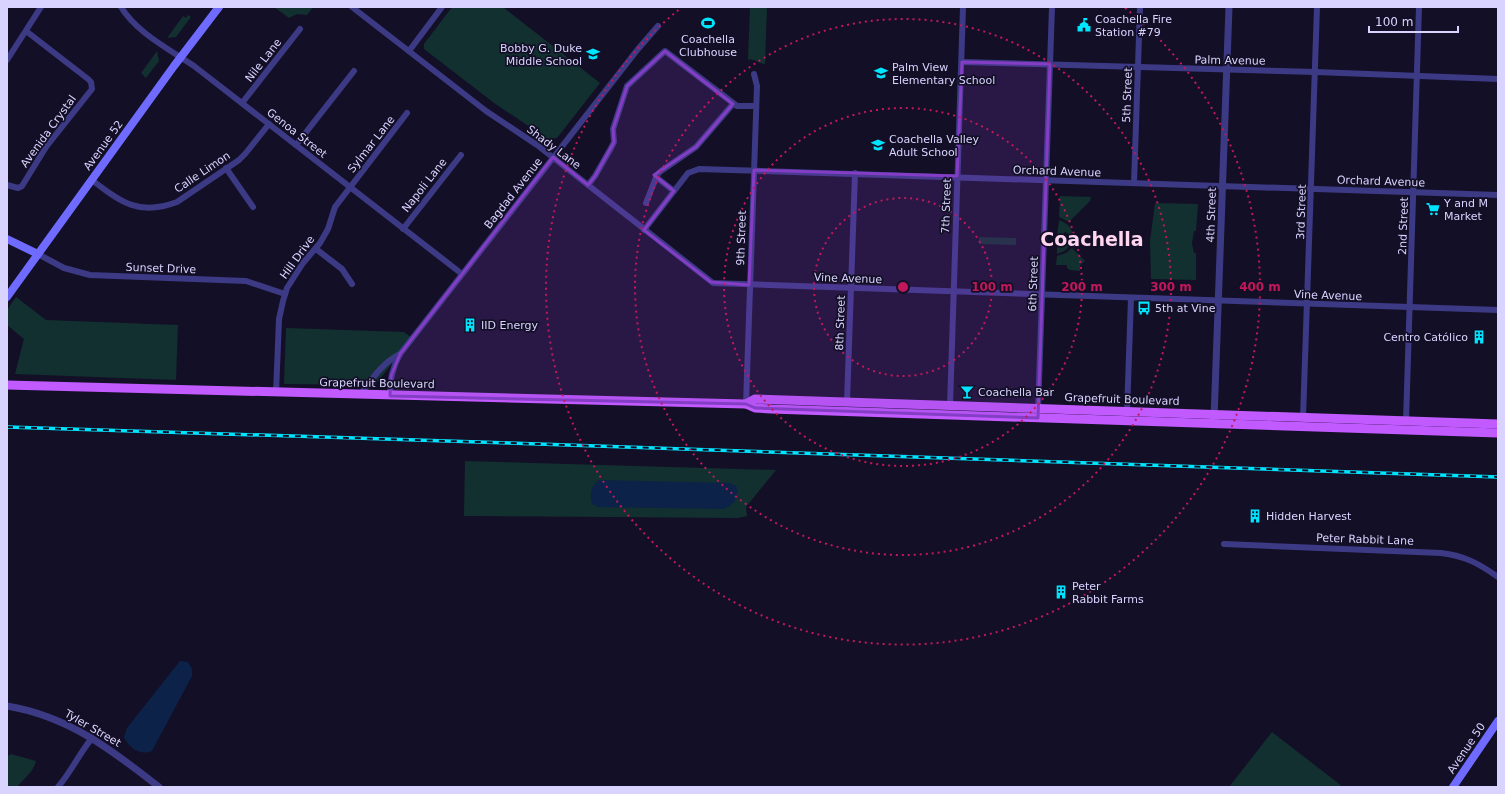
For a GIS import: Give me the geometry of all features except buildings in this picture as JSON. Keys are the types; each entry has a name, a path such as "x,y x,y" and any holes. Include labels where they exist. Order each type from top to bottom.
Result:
{"main road":[{"name":"Avenue 52","path":"7,297 219,7"},
{"path":"7,239 38,254"},
{"name":"Grapefruit Boulevard","path":"7,385 746,404 755,408 1214,418 1303,418 1498,424"},
{"name":"Grapefruit Boulevard","path":"746,404 755,399 950,406 1038,413 1127,412 1498,433"},
{"name":"Avenue 50","path":"1453,787 1498,721"}],"street":[{"path":"7,60 41,7"},
{"name":"Genoa Street","path":"121,7 130,20 137,26 194,66 462,274"},
{"name":"Shady Lane","path":"352,7 486,111 553,157 711,282 716,284 749,285"},
{"path":"409,51 442,7"},
{"name":"7th Street","path":"950,406 964,7"},
{"name":"6th Street","path":"1038,413 1052,7"},
{"name":"5th Street","path":"1134,183 1140,7"},
{"name":"4th Street","path":"1214,418 1229,7"},
{"name":"3rd Street","path":"1303,418 1316,72 1317,7"},
{"name":"2nd Street","path":"1406,421 1420,7"},
{"name":"Bagdad Avenue","path":"390,396 391,376 394,364 400,354 646,38 658,26"},
{"name":"Nile Lane","path":"242,103 300,29"},
{"name":"Avenida Crystal","path":"7,185 18,188 25,182 46,147 90,93 92,85 88,79 26,31"},
{"path":"588,185 595,176 614,142 613,129 627,86 665,51 733,104 737,106 756,106"},
{"name":"Palm Avenue","path":"962,62 1316,72 1498,79"},
{"path":"296,145 354,71"},
{"name":"9th Street","path":"746,404 757,86 754,74"},
{"path":"646,203 656,177 661,171 703,141 733,104"},
{"name":"Sylmar Lane","path":"350,187 408,113"},
{"name":"Calle Limon","path":"92,180 122,202 140,207 166,206 177,202 245,154 269,124"},
{"name":"Napoli Lane","path":"403,228 461,155"},
{"path":"226,168 253,207"},
{"name":"Orchard Avenue","path":"644,230 688,173 695,169 957,176 1046,181 1223,185 1498,195"},
{"name":"8th Street","path":"847,402 855,173"},
{"path":"656,177 674,191"},
{"name":"Hill Drive","path":"276,393 279,319 285,294 297,271 316,249 328,229 335,207 350,187"},
{"path":"316,249 342,269 352,284"},
{"name":"Sunset Drive","path":"38,254 64,268 90,275 246,281 285,294"},
{"name":"Vine Avenue","path":"749,285 1498,310"},
{"path":"1127,412 1131,298"},
{"name":"Bagdad Avenue","path":"360,395 382,366 390,359 400,354"},
{"name":"Peter Rabbit Lane","path":"1224,544 1458,555 1480,564 1498,577"},
{"name":"Tyler Street","path":"7,706 53,718 73,727 111,750 159,787"},
{"path":"58,787 69,774 83,749 92,738"}],"highlighted area":[{"path":"665,51 733,104 696,147 654,175 674,191 644,230 711,282 749,285 754,170 957,176 962,62 1050,64 1038,418 755,408 746,404 390,396 391,376 400,354 553,157 588,185 595,176 614,142 613,129 627,86"}],"green space":[{"path":"274,7 313,7 307,15 297,14 289,18"},
{"path":"452,7 503,7 600,83 557,138 548,139 494,103 424,49 424,44"},
{"path":"750,7 767,7 765,64 748,60"},
{"path":"188,15 191,17 176,37 167,38 183,16 186,18"},
{"path":"157,51 159,61 146,78 141,73"},
{"path":"1060,196 1091,197 1090,201 1069,222 1059,217"},
{"path":"1155,203 1198,204 1196,231 1194,231 1192,243 1194,253 1196,253 1196,280 1151,279 1150,241"},
{"path":"1059,220 1069,226 1072,230 1073,236 1070,236 1065,232 1061,236 1057,235"},
{"path":"979,237 1016,238 1016,245 979,244"},
{"path":"1057,238 1061,238 1064,242 1070,238 1073,238 1068,248 1057,254"},
{"path":"1072,248 1085,261 1080,265 1080,271 1070,270 1067,268 1067,265 1056,265 1057,256 1066,253"},
{"path":"16,297 46,320 178,325 176,380 15,374 24,339 7,325 7,310"},
{"path":"286,328 404,332 412,338 375,385 284,384"},
{"path":"465,461 776,470 746,507 747,516 738,518 464,516"},
{"path":"1272,732 1338,783 1342,787 1229,787"},
{"path":"11,754 36,761 31,772 17,787 7,787 7,757"}],"water":[{"path":"599,480 730,483 737,487 737,495 735,501 724,509 598,507 592,504 591,494 592,488"},
{"path":"180,661 188,662 192,669 192,676 152,751 139,752 129,745 124,737 127,728"}],"railway":[{"path":"7,427 1498,477"}],"place":[{"name":"Coachella Clubhouse","path":"708,23"},
{"name":"Coachella Fire Station #79","path":"1084,25"},
{"name":"Bobby G. Duke Middle School","path":"593,54"},
{"name":"Palm View Elementary School","path":"881,73"},
{"name":"Coachella Valley Adult School","path":"878,145"},
{"name":"Y and M Market","path":"1433,209"},
{"name":"5th at Vine","path":"1144,308"},
{"name":"IID Energy","path":"470,325"},
{"name":"Centro Católico","path":"1479,337"},
{"name":"Coachella Bar","path":"967,392"},
{"name":"Hidden Harvest","path":"1255,516"},
{"name":"Peter Rabbit Farms","path":"1061,592"}],"district":[{"name":"Coachella","path":"1092,239"}]}
